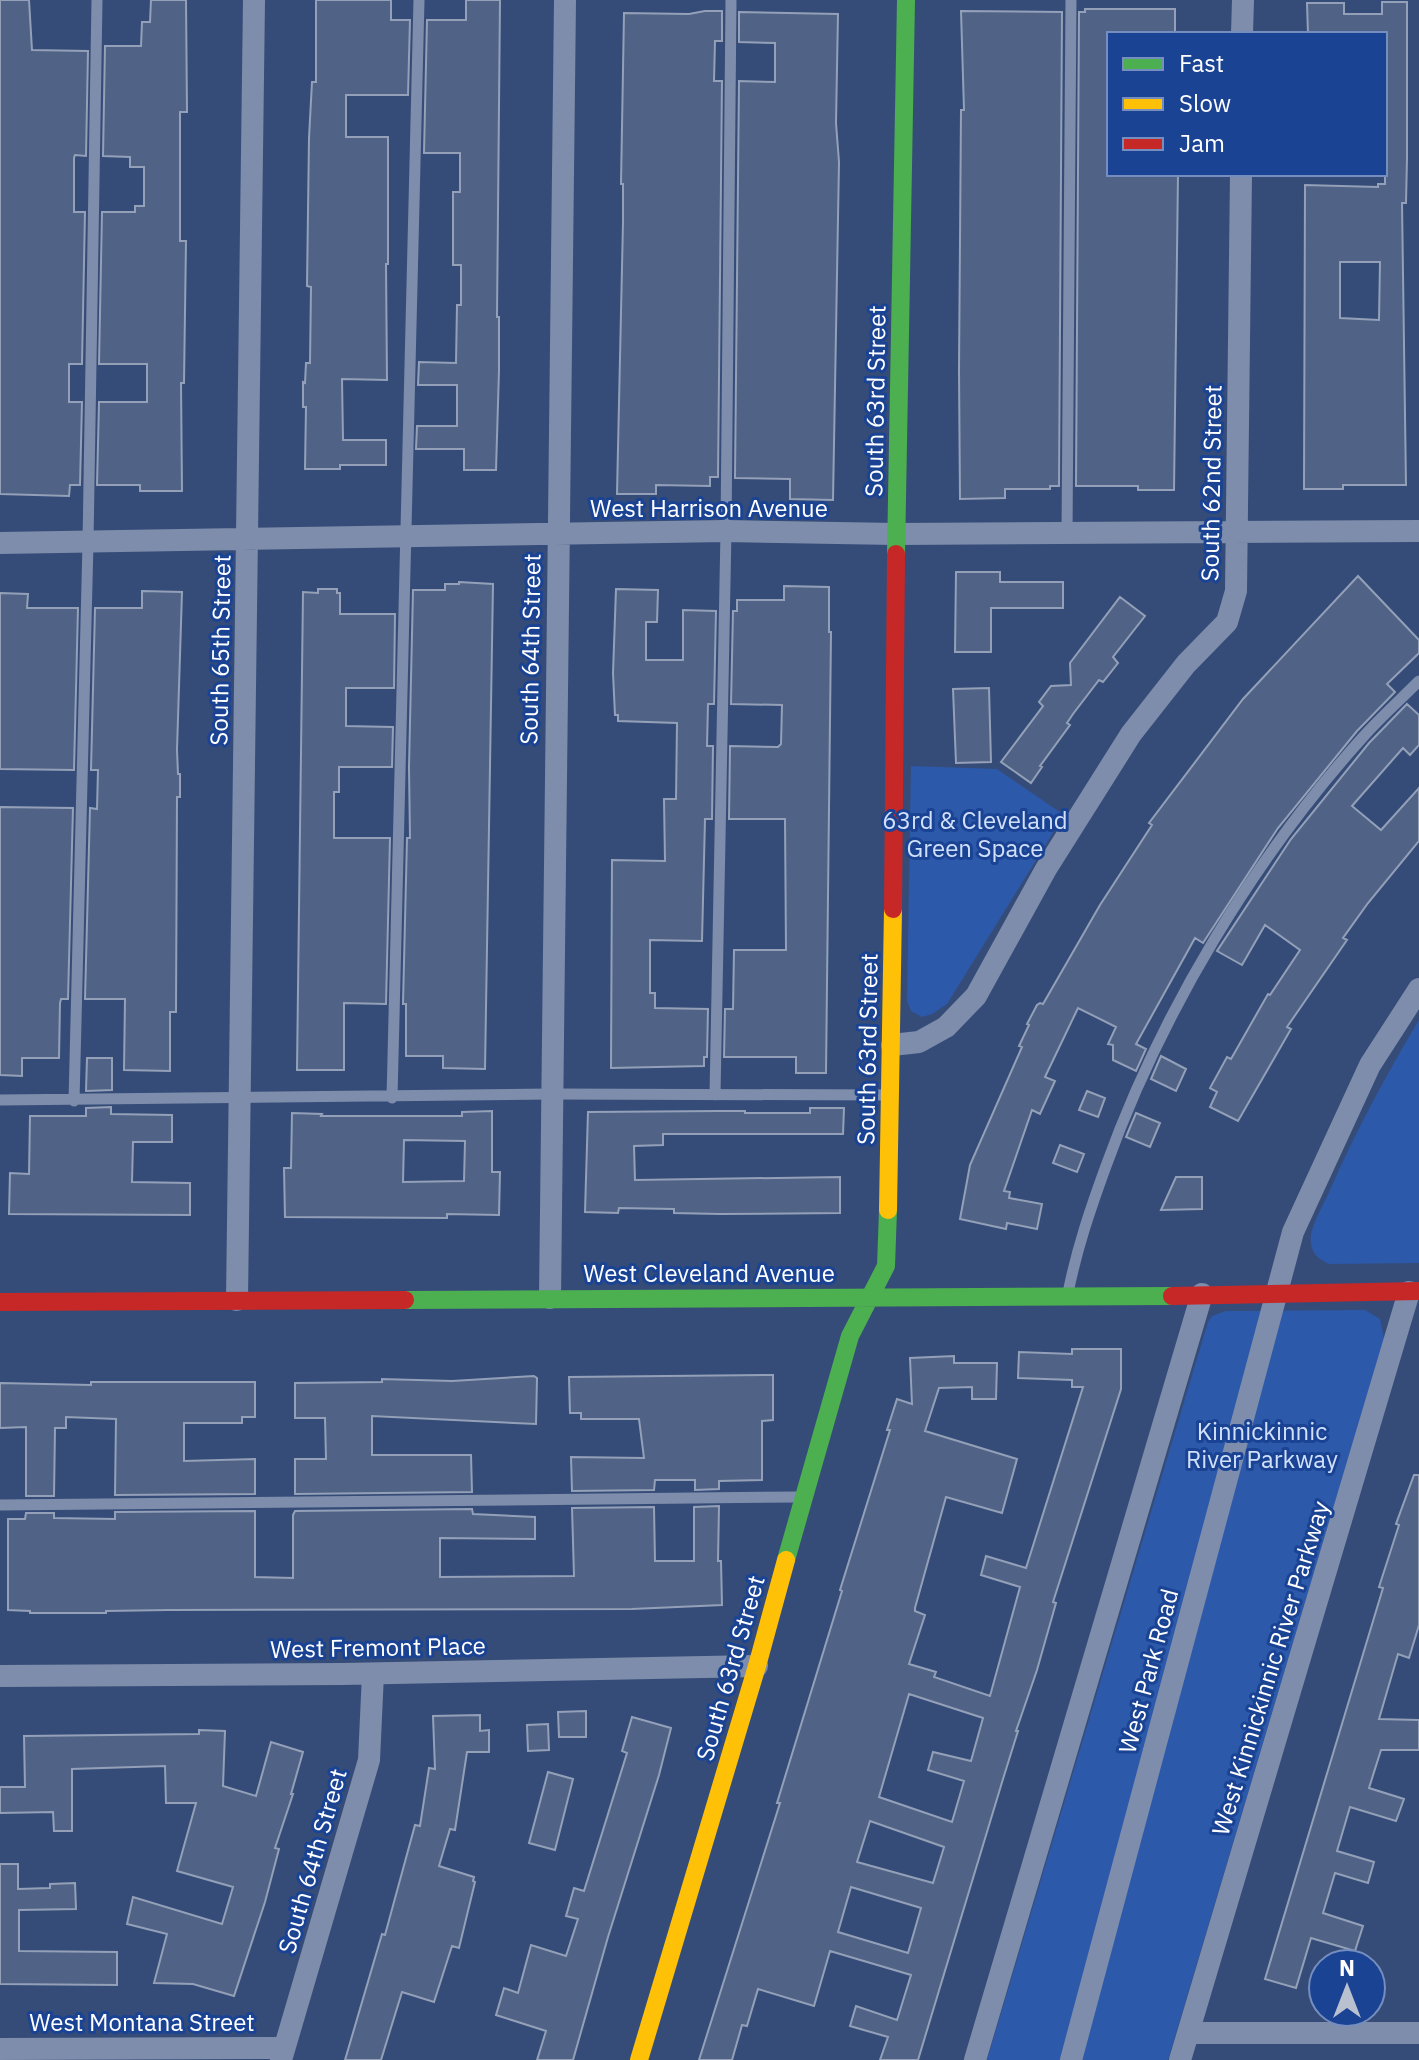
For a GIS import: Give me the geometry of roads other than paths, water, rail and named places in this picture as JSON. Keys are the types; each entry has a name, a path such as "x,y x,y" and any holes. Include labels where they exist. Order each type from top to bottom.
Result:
{"street":[{"name":"South 65th Street","path":"237,1300 254,0"},
{"name":"South 64th Street","path":"550,1298 565,0"},
{"name":"South 63rd Street","path":"639,2060 757,1666 850,1336 886,1266 892,1095 896,534 906,0"},
{"path":"1242,32 1243,0"},
{"name":"South 62nd Street","path":"892,1045 919,1042 946,1027 976,996 1046,869 1131,734 1186,664 1227,622 1236,591 1238,531 1241,176"},
{"name":"West Harrison Avenue","path":"0,543 726,531 896,534 1419,531"},
{"path":"1274,1295 1293,1232 1370,1065 1419,989"},
{"name":"West Cleveland Avenue","path":"0,1302 1414,1292"},
{"name":"West Kinnickinnic River Parkway","path":"1180,2060 1414,1292"},
{"path":"975,2060 1202,1294"},
{"name":"West Park Road","path":"1071,2060 1274,1295"},
{"name":"West Fremont Place","path":"0,1676 373,1674 757,1666"},
{"name":"South 64th Street","path":"282,2054 369,1760 373,1674"},
{"path":"1188,2033 1419,2033"},
{"name":"West Montana Street","path":"0,2049 282,2054"}],"lane":[{"path":"74,1101 97,0"},
{"path":"392,1098 419,0"},
{"path":"715,1095 726,531 731,0"},
{"path":"1067,533 1071,0"},
{"path":"1067,1294 1077,1247 1126,1111 1185,989 1262,867 1313,797 1364,736 1419,681"},
{"path":"0,1100 551,1094 892,1095"},
{"path":"0,1505 803,1497"}],"park label":[{"name":"63rd & Cleveland Green Space","path":"975,834"},
{"name":"Kinnickinnic River Parkway","path":"1262,1445"}]}
